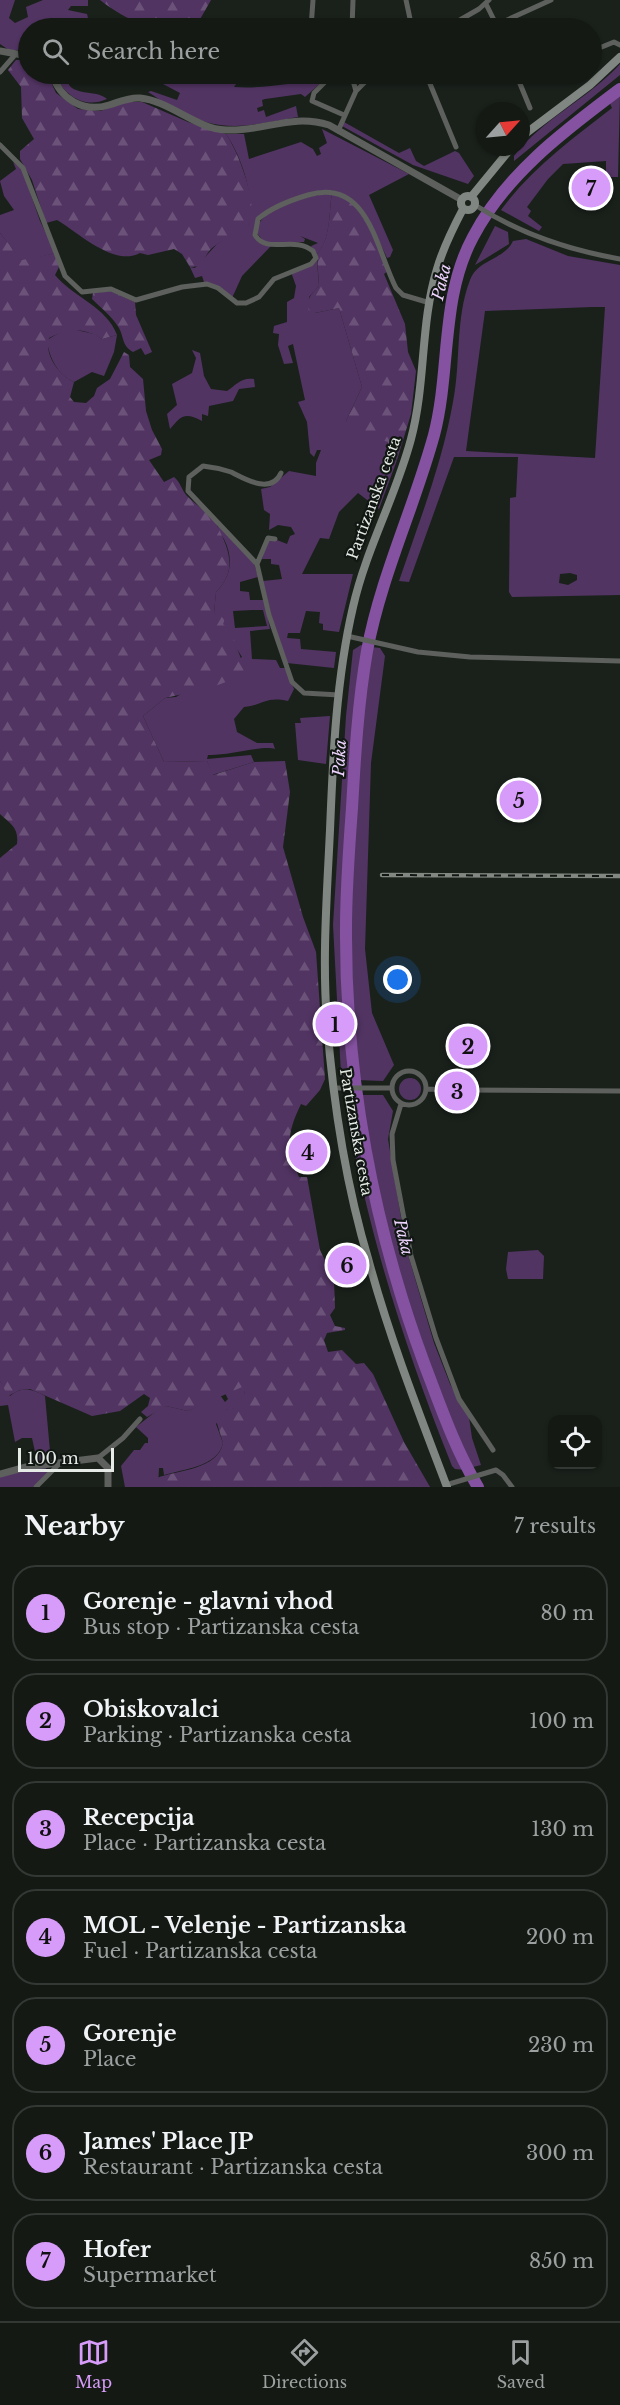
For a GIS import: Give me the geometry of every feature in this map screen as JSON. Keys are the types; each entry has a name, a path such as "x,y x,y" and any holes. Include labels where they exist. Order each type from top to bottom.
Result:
{"main road":[{"path":"602,74 620,57"},
{"path":"530,130 591,84"},
{"path":"463,204 470,210 476,204 506,156"},
{"path":"463,204 476,204"},
{"name":"Partizanska cesta","path":"447,1486 393,1341 368,1261 349,1179 333,1088 326,1018 326,914 339,695 347,636 361,573 411,439 419,405 430,303 436,270 463,204"}],"street":[{"path":"312,18 313,0"},
{"path":"352,18 353,0"},
{"path":"406,0 410,18"},
{"path":"515,18 551,0"},
{"path":"462,18 488,1 494,18"},
{"path":"602,47 614,42 620,45"},
{"path":"0,51 18,56"},
{"path":"0,72 14,56"},
{"path":"57,84 69,100 78,105 100,107 140,98 223,130 259,129 300,119 322,123 463,204"},
{"path":"323,84 314,93 312,101 344,115"},
{"path":"354,84 356,91"},
{"path":"338,131 356,91 363,84"},
{"path":"430,84 456,147"},
{"path":"520,84 528,102"},
{"path":"0,145 23,168 65,276 82,292 111,289 136,300 182,287 207,284 218,288 237,303 252,300 266,291 274,279 311,264 316,258 313,250 298,243 268,245 260,242 255,235 258,219 290,201 331,191 349,198 361,212 373,231 396,288 403,295 430,303"},
{"path":"476,204 498,219 552,244 584,254 620,259"},
{"path":"281,473 275,480 256,485 230,472 203,466 194,470 187,483 188,491 257,564 269,615 292,682 304,693 339,695"},
{"path":"257,564 268,538 274,538"},
{"path":"347,636 418,652 470,657 620,661"},
{"path":"408,1071 420,1075 426,1089 424,1097 418,1103 410,1106 401,1104 394,1097 392,1088 396,1077 408,1071"},
{"path":"333,1088 392,1088"},
{"path":"426,1089 452,1090"},
{"path":"462,1090 620,1091"},
{"path":"401,1104 392,1134 393,1160 411,1256 436,1338 459,1399 494,1450"},
{"path":"0,1474 98,1458 123,1438 140,1419"},
{"path":"98,1458 110,1474 108,1487"},
{"path":"36,1487 60,1463"},
{"path":"447,1486 484,1472 496,1470 503,1474 512,1487"}],"green space":[{"path":"0,0 15,0 9,18 15,23 18,22 18,50 9,50 0,44"},
{"path":"43,0 88,0 88,6 71,6 68,10 87,14 88,18 26,18 28,17 26,7"},
{"path":"100,0 211,0 201,18 128,18"},
{"path":"18,60 18,83 8,70"},
{"path":"620,64 620,75 530,148 530,138 598,84 602,84 602,81"},
{"path":"19,84 52,84 56,93 78,109 101,111 122,102 142,102 188,122 226,134 237,154 247,183 252,211 250,222 245,230 216,245 201,264 195,267 190,267 182,254 174,249 148,255 140,253 119,256 97,247 57,220 46,223 32,180 20,159 20,151 34,139 22,118 21,87"},
{"path":"60,84 69,84 76,90 107,99 90,103 82,101"},
{"path":"163,84 236,84 234,87 245,87 320,84 305,97 301,94 265,99 262,100 263,106 257,108 258,112 264,110 266,117 296,106 298,117 234,126 205,122 189,116 148,92 177,100 180,93"},
{"path":"620,93 618,177 606,177 606,161 563,164 548,179 527,207 531,211 528,216 542,227 539,231 501,210 539,168 612,108 609,101"},
{"path":"344,122 399,153 410,148 416,161 424,166 455,151 459,153 474,176 468,184 413,165 342,126"},
{"path":"322,129 409,174 369,195 393,250 390,257 387,258 363,212 351,199 338,192 323,190 305,194 259,216 253,234 258,242 271,246 242,276 232,298 204,282 202,276 195,278 190,267 195,268 217,244 249,225 250,202 246,178 226,134 244,134 249,159 301,142 313,149 317,156 321,154 319,148 327,143"},
{"path":"13,162 22,169 40,221 56,253 22,261 0,233 0,215 14,210 4,196 0,181 16,169"},
{"path":"332,192 329,225 325,241 317,254 311,246 318,243 300,236 305,239 304,242 264,242 256,232 266,215 276,209 299,200"},
{"path":"332,192 351,203 374,236 389,270 384,274 405,324 408,352 416,371 411,414 397,460 389,455 388,442 358,433 346,421 362,387 339,308 310,314 309,299 319,286 317,254 325,241 329,225"},
{"path":"495,226 508,232 509,244 475,265"},
{"path":"0,233 22,260 56,253 59,267 55,275 106,317 117,335 102,339 88,332 76,330 49,338 49,351 54,364 63,375 74,382 70,397 74,402 86,403 94,396 97,388 110,379 124,352 129,355 130,367 143,379 146,411 152,430 162,449 161,455 149,460 164,482 174,477 187,496 211,517 228,551 229,568 223,584 216,592 214,613 225,619 223,624 232,633 244,671 239,677 210,688 165,698 143,716 164,762 207,761 213,775 254,762 285,761 290,792 283,847 303,917 316,952 325,1079 320,1090 306,1106 301,1104 293,1124 290,1148 299,1177 307,1177 320,1250 334,1279 335,1308 330,1315 335,1326 345,1328 345,1330 327,1333 324,1340 328,1352 342,1350 356,1364 364,1363 373,1374 404,1442 430,1487 158,1487 157,1478 196,1468 213,1459 220,1452 223,1443 216,1420 228,1409 233,1409 239,1397 245,1393 242,1387 188,1411 166,1406 147,1417 141,1412 148,1406 150,1398 144,1394 120,1411 92,1416 30,1389 20,1390 8,1396 0,1381 0,858 17,844 17,834 0,814"},
{"path":"526,239 568,256 620,265 620,595 512,597 509,592 510,498 516,497 518,457 454,457 409,582 399,581 443,448 455,387 462,310 470,280 479,268 504,252 513,241","holes":["605,307 595,458 466,451 485,311","560,574 577,575 577,580 568,585 559,583"]},
{"path":"317,260 319,286 309,297 315,313 339,308 362,387 346,421 388,442 394,461 397,460 379,509 358,493 339,512 329,539 320,538 302,574 353,574 339,632 323,630 323,624 319,623 320,612 306,611 300,633 288,633 287,638 300,639 301,649 336,652 334,668 287,663 274,627 263,581 282,579 279,565 271,564 271,559 262,559 267,541 277,540 287,544 290,536 295,534 291,527 278,525 269,530 270,514 264,510 261,489 270,487 289,471 316,476 316,463 321,450 317,450 314,457 310,453 307,422 298,402 305,400 293,344 288,346 293,363 284,364 278,345 279,334 273,333 274,326 287,322 287,302 294,298 296,286 291,272"},
{"path":"110,291 135,302 136,315 152,352 145,355 141,348 133,352 129,350 116,324 92,299 93,293"},
{"path":"72,329 94,334 102,339 117,335 114,352 104,376 92,372 74,382 63,375 55,365 47,340 64,330"},
{"path":"192,350 200,353 204,376 211,389 227,391 246,379 254,379 255,387 239,389 233,401 209,406 208,416 202,414 202,421 190,416 182,417 170,429 167,414 177,405 172,384 192,373 196,358"},
{"path":"218,526 254,563 258,577 240,582 240,591 249,592 250,600 264,600 270,629 250,631 252,659 276,660 280,668 285,668 294,689 288,701 269,700 244,707 234,719 237,732 257,743 273,743 275,749 262,748 208,755 207,759 251,755 254,762 212,775 207,761 164,762 143,716 165,698 176,697 242,657 214,613 216,592 228,574 230,561 227,546","holes":["263,610 267,626 235,628 233,611"]},
{"path":"361,645 365,646 352,754 345,862 345,971 352,1080 347,1080 341,1074 333,925 346,716 353,650"},
{"path":"371,647 380,648 385,656 371,763 365,949 372,1013 394,1065 383,1081 357,1080 349,972 349,863 352,809"},
{"path":"330,716 326,764 298,760 295,723 301,723 300,718"},
{"path":"406,1078 414,1078 421,1085 421,1093 414,1100 406,1100 399,1093 399,1085"},
{"path":"355,1095 376,1206 405,1315 450,1439 465,1470 455,1469 452,1466 418,1376 388,1286 364,1194 345,1100"},
{"path":"360,1095 383,1095 393,1111 388,1139 406,1248 434,1343 450,1384 469,1417 472,1438 481,1465 469,1468 449,1423 416,1332 389,1238"},
{"path":"538,1250 544,1256 543,1279 508,1279 506,1269 508,1252"},
{"path":"0,1381 10,1396 27,1390 45,1396 51,1462 30,1463 36,1456 32,1438 22,1438 15,1442 8,1405 0,1406"},
{"path":"242,1386 245,1393 233,1409 228,1409 216,1424 223,1443 220,1451 214,1457 199,1466 164,1475 163,1468 159,1468 158,1487 125,1487 121,1466 134,1450 140,1450 145,1443 148,1443 148,1438 136,1427 160,1408 166,1406 188,1411 220,1395 225,1402 228,1399 225,1393"},
{"path":"45,1467 49,1474 33,1487 0,1487 0,1476 10,1471"}],"waterway":[{"name":"Paka","path":"478,1487 448,1427 406,1311 377,1204 357,1094 347,984 346,928 359,710 373,623 434,435 443,385 451,309 455,285 463,260 486,214 519,174 578,121 620,89"}],"railway":[{"path":"382,875 620,876"}],"place":[{"name":"Hofer","path":"591,188"},
{"name":"Gorenje","path":"519,800"},
{"name":"Gorenje - glavni vhod","path":"335,1024"},
{"name":"Obiskovalci","path":"468,1046"},
{"name":"Recepcija","path":"457,1091"},
{"name":"MOL - Velenje - Partizanska","path":"308,1152"},
{"name":"James' Place JP","path":"347,1265"}]}
